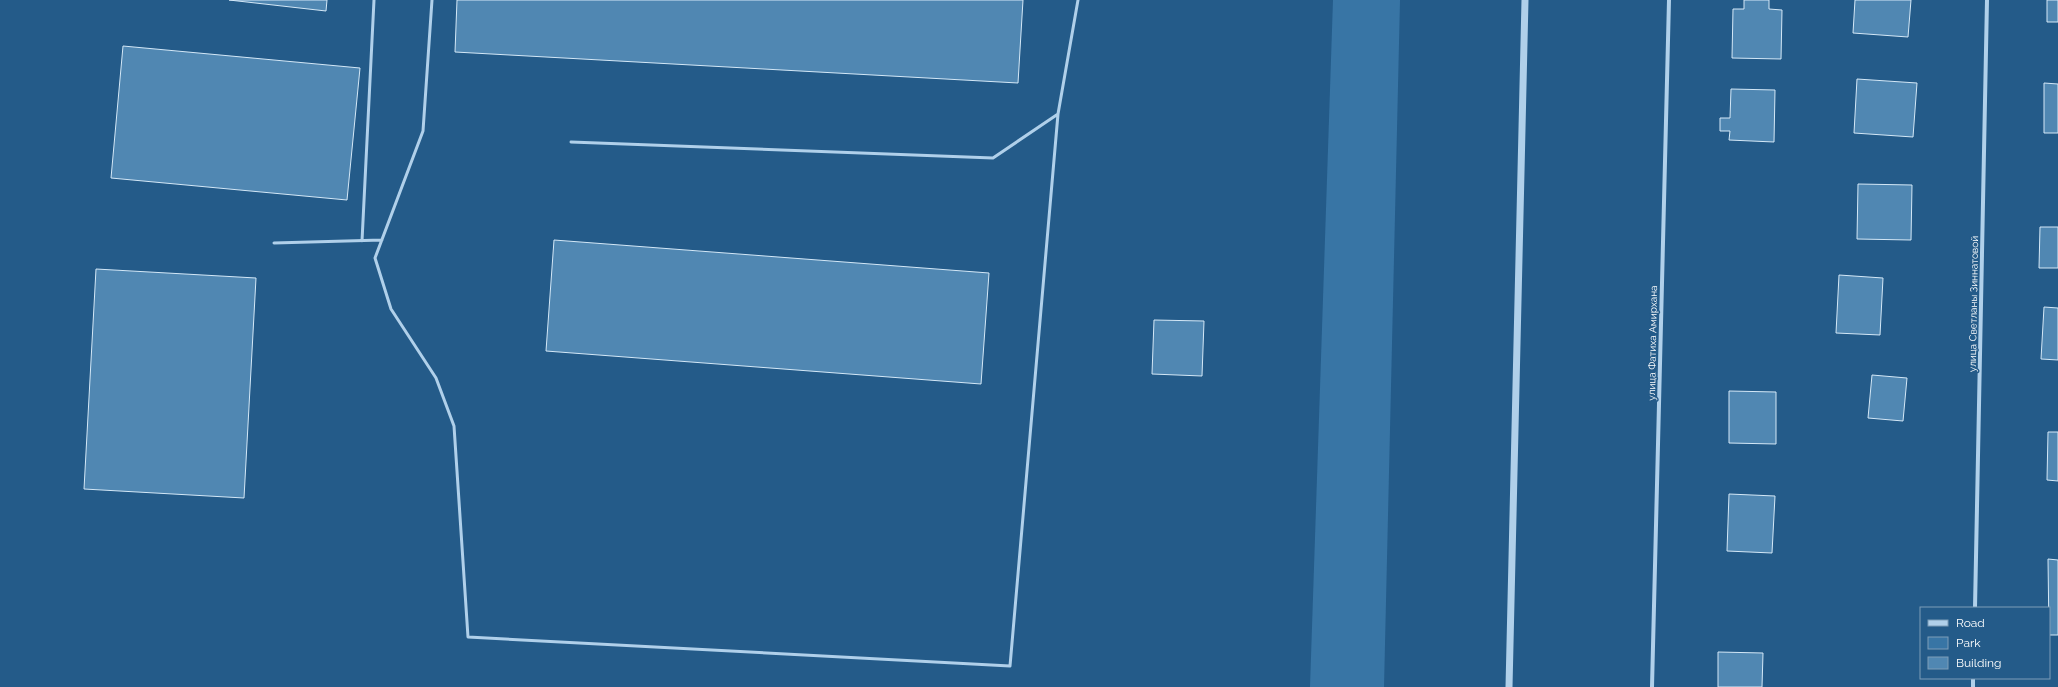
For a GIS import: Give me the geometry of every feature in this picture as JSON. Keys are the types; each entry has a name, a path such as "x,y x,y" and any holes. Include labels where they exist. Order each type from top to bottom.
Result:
{"street":[{"path":"1509,687 1525,0"},
{"name":"улица Фатиха Амирхана","path":"1652,687 1669,0"},
{"name":"улица Светланы Зиннатовой","path":"1975,607 1987,0"}],"lane":[{"path":"362,241 374,0"},
{"path":"432,0 423,131 375,258 391,309 436,378 454,426 468,637 1010,666 1058,114 1078,0"},
{"path":"571,142 993,158 1058,114"},
{"path":"274,243 382,240"}],"green space":[{"path":"1333,0 1400,0 1384,687 1310,687"}],"building":[{"path":"229,0 327,0 326,11"},
{"path":"457,0 1023,0 1018,83 455,52"},
{"path":"1744,0 1769,0 1769,9 1782,10 1781,59 1732,58 1733,9 1744,9"},
{"path":"1855,0 1911,0 1908,37 1853,33"},
{"path":"2047,0 2058,0 2058,22 2047,22"},
{"path":"123,46 360,68 347,200 111,178"},
{"path":"1857,79 1917,83 1913,137 1854,133"},
{"path":"2044,83 2058,84 2058,133 2044,133"},
{"path":"1731,89 1775,90 1774,142 1729,140 1730,131 1720,131 1720,118 1730,118"},
{"path":"1858,184 1912,185 1911,240 1857,239"},
{"path":"2040,227 2058,227 2058,268 2039,268"},
{"path":"554,240 989,273 981,384 546,351"},
{"path":"96,269 256,278 244,498 84,489"},
{"path":"1839,275 1883,278 1880,335 1836,333"},
{"path":"2044,307 2058,308 2058,360 2041,359"},
{"path":"1154,320 1204,321 1202,376 1152,374"},
{"path":"1872,375 1907,378 1903,421 1868,418"},
{"path":"1729,391 1776,392 1776,444 1729,443"},
{"path":"2048,432 2058,432 2058,481 2047,480"},
{"path":"1729,494 1775,496 1772,553 1727,551"},
{"path":"2048,559 2058,560 2058,635 2050,635 2050,607 2049,607"},
{"path":"1718,652 1763,653 1762,687 1718,687"}]}
